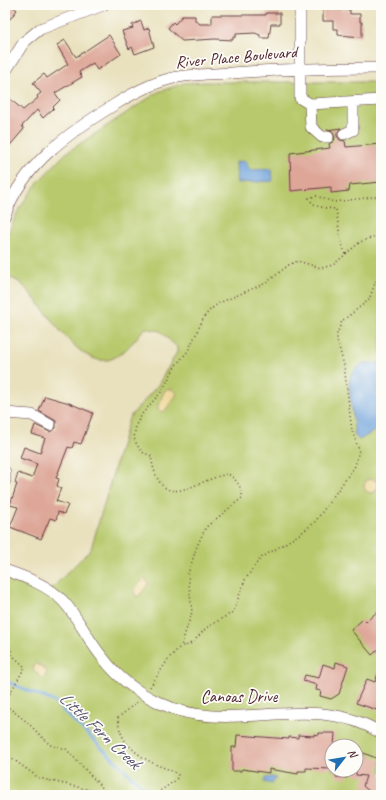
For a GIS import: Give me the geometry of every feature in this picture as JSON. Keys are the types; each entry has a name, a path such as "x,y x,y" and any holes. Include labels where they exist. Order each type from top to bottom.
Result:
{"street":[{"path":"5,72 24,42 40,29 102,5"},
{"path":"300,5 300,98 310,104 381,100"},
{"name":"River Place Boulevard","path":"5,215 21,183 38,162 59,142 95,116 135,93 177,77 301,68 381,68"},
{"path":"344,134 353,130 353,102"},
{"path":"310,104 311,127 322,137 328,137"},
{"path":"5,413 32,415 50,425"},
{"path":"5,472 5,482"},
{"name":"Canoas Drive","path":"5,570 34,580 62,600 103,658 130,686 163,704 210,715 319,712 348,717 381,732"}],"path":[{"path":"345,254 340,237 336,209 317,206 308,198 316,196 334,202 381,196"},
{"path":"149,688 169,658 181,646 192,612 188,574 197,546 206,527 242,498 243,493 237,482 228,474 183,490 171,490 163,486 155,477 151,456 142,452 137,445 134,438 136,425 142,414 162,391 176,365 188,351 204,317 211,308 219,303 266,283 290,264 298,261 320,268 328,267 366,238 381,234"},
{"path":"181,646 186,646 193,642 206,628 233,612 245,580 261,558 300,534 315,522 355,466 359,450 352,431 344,365 337,340 337,334 342,321 369,300 374,283 381,276"},
{"path":"5,627 12,655 25,666 6,702 9,708 27,722 50,745 66,749 109,795"},
{"path":"138,700 118,718 118,728 129,747 136,753 178,775 176,780 154,795"},
{"path":"5,757 14,760 39,778 109,795"}],"green space":[{"path":"206,82 381,82 381,795 5,795 5,579 23,583 44,596 91,549 129,418 158,385 177,352 177,347 160,331 145,328 126,350 116,357 99,360 86,355 73,345 61,332 19,282 5,276 6,238 19,209 39,181 66,153 158,92 184,83"}],"sand":[{"path":"172,389 177,394 175,397 164,412 158,410 158,405 165,390"},
{"path":"371,479 376,481 378,486 376,491 371,493 366,491 364,486 366,481"},
{"path":"145,578 148,584 140,595 136,597 134,592 137,586"},
{"path":"36,663 47,671 45,677 42,678 33,669"}],"water":[{"path":"245,161 250,170 272,169 273,181 237,183 236,162"},
{"path":"362,363 381,363 381,421 375,431 359,440 355,436 349,385 351,374"},
{"path":"265,778 276,778 272,784 264,782"}],"building":[{"path":"5,5 11,5 17,10 10,19 5,15"},
{"path":"323,6 340,6 340,10 350,10 350,14 360,14 360,22 362,22 362,37 338,35 338,29 333,29 333,21 323,21"},
{"path":"266,13 280,13 280,24 271,24 269,38 260,38 260,35 255,33 236,34 236,37 233,37 233,40 215,39 182,41 168,28 173,22 175,24 182,16 195,16 195,20 200,24 212,24 212,15 266,15"},
{"path":"141,21 144,30 149,28 154,47 135,54 132,47 129,49 122,31 133,28 132,25"},
{"path":"109,35 121,54 97,70 93,63 79,72 82,77 55,93 60,100 53,107 54,108 43,118 37,110 22,126 24,129 5,151 5,104 10,99 23,110 38,98 37,96 41,93 33,83 44,74 47,78 68,64 57,45 65,40 76,57"},
{"path":"341,128 337,133 337,136 340,140 345,141 346,147 381,144 381,182 350,185 349,191 331,193 331,187 291,191 290,153 330,148 329,144 334,141 335,137 332,131 327,130"},
{"path":"45,396 69,403 93,413 81,444 74,442 72,448 68,447 56,478 59,479 57,486 61,488 56,501 68,505 64,514 58,512 56,520 50,518 41,539 10,527 18,507 10,505 17,484 15,483 18,473 32,478 37,464 20,458 24,447 40,453 45,438 32,434 35,425 50,432 56,428 56,421 39,411"},
{"path":"381,608 381,647 372,655 351,630 363,619 366,622"},
{"path":"336,662 348,666 339,694 331,699 320,696 321,691 316,690 317,685 303,681 305,675 319,678 323,664 335,668"},
{"path":"380,668 381,700 377,710 356,703 367,679 375,682"},
{"path":"319,733 335,733 335,738 324,738 324,769 306,768 306,771 298,771 298,774 269,769 269,773 242,769 241,771 232,771 232,747 236,747 237,735 289,739 289,737 298,738 298,735 319,735"},
{"path":"364,753 381,760 377,771 381,772 381,795 369,795 370,792 363,786 366,776 364,776"}],"waterway":[{"name":"Little Fern Creek","path":"5,681 53,701 151,795"}]}
